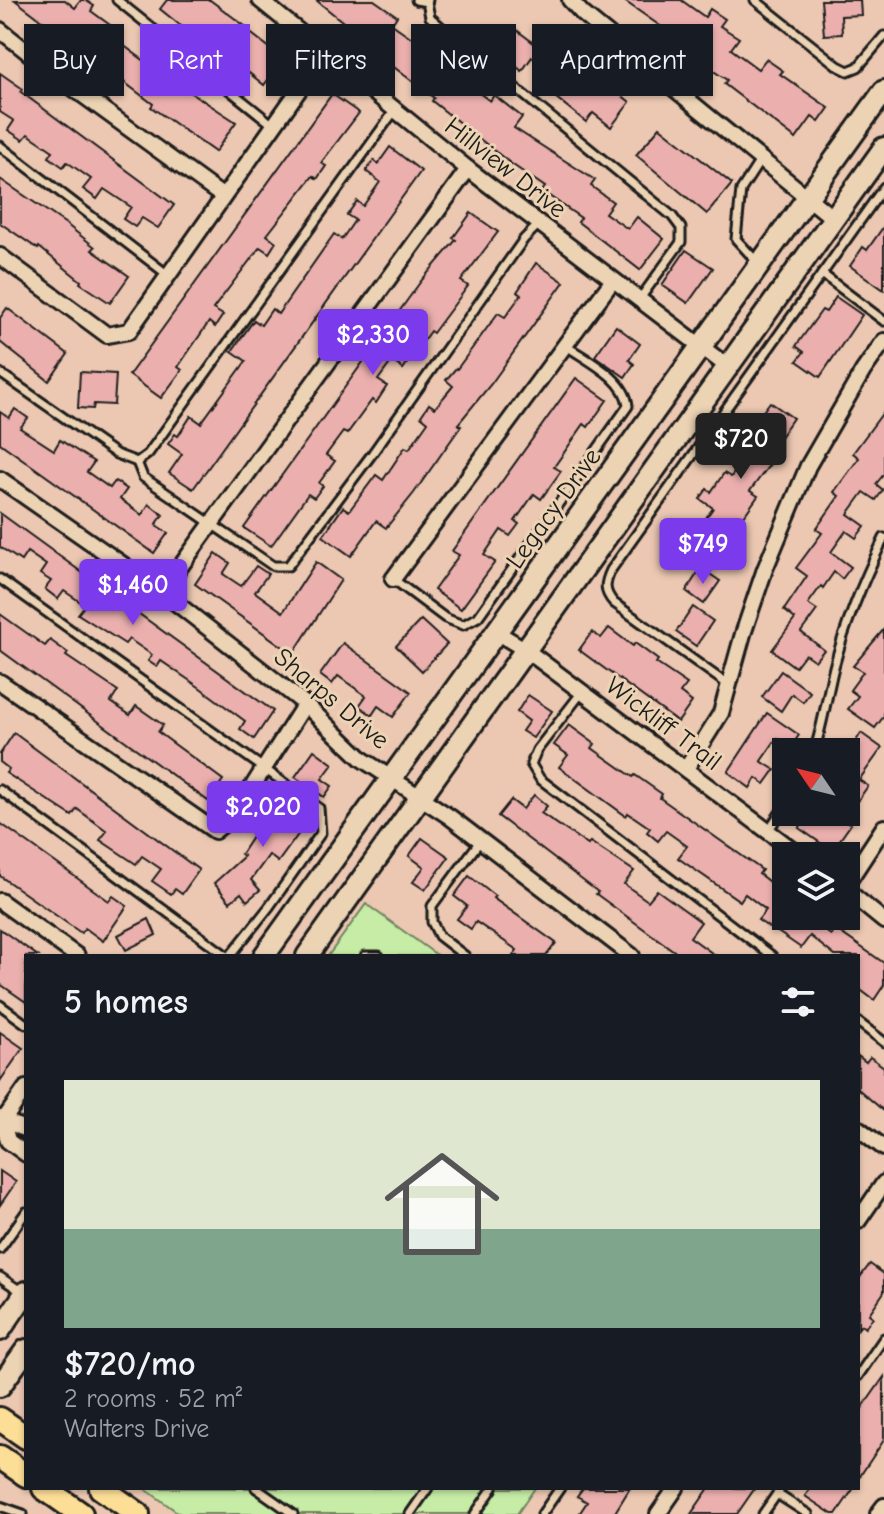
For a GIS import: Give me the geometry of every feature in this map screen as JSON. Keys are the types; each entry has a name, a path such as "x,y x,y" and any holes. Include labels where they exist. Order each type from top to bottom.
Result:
{"main road":[{"name":"Legacy Drive","path":"265,954 884,91"},
{"path":"308,954 884,148"},
{"path":"0,1330 24,1296"},
{"path":"0,1386 24,1353"},
{"path":"0,1419 24,1436"},
{"path":"0,1457 24,1474"},
{"path":"47,1490 81,1514"},
{"path":"104,1490 138,1514"}],"street":[{"name":"Hillview Drive","path":"260,0 289,24"},
{"path":"570,0 583,14 834,219"},
{"path":"0,30 69,85 222,196"},
{"path":"0,256 107,335 129,331 294,96"},
{"name":"Hillview Drive","path":"378,96 539,224 728,367"},
{"path":"162,592 468,169"},
{"path":"393,579 613,280"},
{"path":"686,769 714,726 743,634 789,508 822,439 884,341"},
{"name":"Sharps Drive","path":"0,479 162,592 305,704 362,759 481,840 629,954"},
{"name":"Wickliff Trail","path":"496,632 526,650 783,842"},
{"path":"0,682 215,831 235,814 305,704"},
{"path":"860,866 884,827"},
{"path":"860,900 884,921"},
{"path":"0,901 74,954"},
{"path":"2,1119 24,1091"},
{"path":"2,1119 24,1128"},
{"path":"2,1119 8,1141 24,1153"},
{"path":"860,1130 884,1148"},
{"path":"860,1218 884,1183"},
{"path":"658,1514 675,1490"},
{"path":"878,1514 884,1506"}],"lane":[{"path":"117,0 273,125"},
{"path":"416,0 428,1 430,17 672,216 681,228 681,242 639,300"},
{"path":"755,0 848,71 858,67 884,36"},
{"path":"137,462 148,454 395,110"},
{"path":"0,146 168,275"},
{"path":"760,264 736,239 741,190 761,159"},
{"path":"729,686 614,603 606,594 605,582 884,187"},
{"path":"0,373 116,454 137,462 143,477 273,566 288,566 372,454 524,239 539,224"},
{"path":"822,274 884,321"},
{"path":"393,579 445,618 463,625 478,617 628,406 627,395 614,380 565,345"},
{"path":"819,738 835,665 884,538"},
{"path":"0,579 319,808 321,833 269,907 230,954"},
{"path":"582,692 537,750 531,764 540,779 769,954"},
{"path":"0,790 225,954"},
{"path":"768,831 772,825"},
{"path":"462,954 439,936 432,922 432,906 481,840"},
{"path":"0,1005 24,1023"},
{"path":"860,1024 884,1042"},
{"path":"0,1249 24,1215"},
{"path":"0,1277 24,1292"},
{"path":"860,1373 884,1338"},
{"path":"259,1490 293,1514"},
{"path":"410,1514 427,1490"},
{"path":"475,1514 492,1490"},
{"path":"542,1514 559,1490"},
{"path":"763,1514 779,1491 808,1514"},
{"path":"0,1506 23,1514"}],"green space":[{"path":"366,904 435,954 329,954"},
{"path":"147,1490 534,1490 517,1514 180,1514"}],"building":[{"path":"15,0 65,0 75,8 81,0 85,0 94,6 91,11 109,24 47,24"},
{"path":"167,0 210,0 242,24 179,24 160,9"},
{"path":"316,0 374,0 397,16 392,24 346,24"},
{"path":"623,0 681,0 705,17 710,9 725,19 720,26 739,38 731,49 758,69 766,59 783,71 780,74 829,108 819,122 812,117 796,139 724,84 727,80 713,71 713,24 657,24"},
{"path":"821,0 860,0 861,15 841,16 842,34 824,35"},
{"path":"395,26 411,37 411,80 395,68"},
{"path":"516,30 532,42 532,57 522,71 516,66"},
{"path":"250,33 266,45 264,85 250,74"},
{"path":"124,46 140,57 140,94 124,82"},
{"path":"0,73 23,89 21,92 24,96 174,205 158,228 142,218 135,227 123,219 131,207 104,189 97,199 83,189 91,179 67,162 63,167 49,157 53,151 28,134 23,140 8,130 14,121 0,112"},
{"path":"142,96 196,96 236,122 215,152 151,107 153,104"},
{"path":"331,96 359,113 321,163 326,166 317,179 313,176 267,235 276,242 269,253 260,247 213,309 223,315 215,327 209,322 178,367 182,370 161,398 129,375"},
{"path":"431,96 483,96 490,101 495,96 522,117 514,128 595,180 591,186 613,202 605,213 628,229 637,217 664,239 640,270 578,222 581,218 542,191 545,187 432,101"},
{"path":"554,96 622,96 630,102 611,127 593,113 586,122"},
{"path":"660,127 732,184 707,214 636,155"},
{"path":"390,147 421,171 193,489 169,473 182,454 168,444 175,434 178,436 191,416 201,423 246,361 232,351 254,320 261,325 272,309 278,314 334,234 342,239 355,220 347,215 357,201 363,206 380,182 366,171 374,160 378,164"},
{"path":"0,179 66,224 95,247 92,250 129,276 110,303 80,283 39,247 0,223"},
{"path":"471,213 498,232 461,281 468,286 403,369 392,361 378,380 387,386 376,403 372,400 347,434 343,432 326,455 335,461 319,483 323,486 314,498 308,494 271,546 244,528 421,281 456,240 453,238"},
{"path":"884,226 884,290 850,266 863,247 867,250"},
{"path":"686,250 713,268 688,303 662,285"},
{"path":"536,263 564,282 491,384 458,424 461,426 414,493 386,528 376,521 351,556 323,536 343,507 349,511 376,475 383,480 405,447 409,449 428,422 421,416 429,404 435,408 453,386 446,380 498,313 505,317 521,295 517,292"},
{"path":"836,297 862,315 820,377 797,361 804,352 796,346 822,310 826,312"},
{"path":"7,308 68,354 49,381 0,342 0,318"},
{"path":"616,326 640,344 629,360 634,364 625,377 595,356"},
{"path":"80,372 116,374 114,405 94,404 93,409 78,408"},
{"path":"576,378 607,400 588,427 584,424 554,467 561,471 541,499 534,494 515,521 519,524 510,536 501,530 484,555 495,562 461,609 434,590 459,555 452,551"},
{"path":"770,402 793,418 767,456 773,460 750,491 758,496 732,533 736,536 719,561 697,546 706,534 698,529 713,508 700,499 707,489 711,492 724,473 731,477 744,458 733,451 754,415 758,418"},
{"path":"15,409 28,418 20,428 54,450 60,440 94,462 87,472 110,488 115,481 127,489 120,499 142,515 149,504 163,515 156,525 168,533 154,553 0,443 0,412 9,418"},
{"path":"884,411 884,474 876,484 883,490 876,500 864,492 848,514 865,526 856,538 846,531 831,552 851,567 842,579 834,572 823,588 821,586 808,604 817,610 801,632 824,650 815,661 805,654 795,667 772,650 795,619 784,610 807,576 796,568 822,533 816,529 839,496 834,492 859,458 853,453"},
{"path":"0,513 273,711 254,739 240,729 245,721 199,687 161,661 157,667 148,661 152,655 129,639 125,644 78,614 85,605 64,591 58,599 45,589 51,581 40,574 46,565 27,552 21,561 0,547"},
{"path":"216,553 230,563 223,574 241,586 256,566 268,574 255,592 283,612 316,562 341,580 293,654 195,584"},
{"path":"701,568 720,581 704,604 686,591"},
{"path":"693,607 713,621 696,646 676,632"},
{"path":"0,614 45,646 50,640 68,653 66,656 118,691 111,702 130,715 136,706 163,725 158,732 223,780 208,801 0,650"},
{"path":"421,620 447,644 422,671 396,646"},
{"path":"609,628 633,646 635,643 658,660 656,663 687,684 680,693 692,702 678,722 579,650 592,632 601,638"},
{"path":"884,629 884,716 875,728 848,709 858,696 850,690 863,672 853,666"},
{"path":"343,643 411,692 393,717 378,706 372,715 359,706 366,696 338,676 332,684 320,675"},
{"path":"781,671 810,692 803,702 792,694 781,711 762,697"},
{"path":"528,695 552,711 533,738 522,731 529,721 517,712"},
{"path":"767,713 799,735 797,738 772,738 772,745 761,761 772,768 772,774 765,784 756,778 750,788 728,772"},
{"path":"569,725 595,744 592,748 662,794 660,798 762,870 759,874 772,884 772,928 758,920 766,910 745,894 740,901 678,858 687,846 666,831 658,841 647,832 650,828 628,813 626,816 559,767 568,755 554,745"},
{"path":"14,733 199,870 182,894 175,889 171,894 152,881 161,869 142,856 136,864 100,840 107,831 77,809 72,816 6,773 9,769 0,762 0,754"},
{"path":"861,733 882,748 860,779 860,738"},
{"path":"314,750 333,764 322,779 332,786 324,797 295,777"},
{"path":"860,781 868,786 860,797"},
{"path":"280,794 305,811 295,824 302,829 278,862 269,855 251,880 260,890 247,901 241,893 230,902 214,883 244,856 241,854"},
{"path":"534,795 547,806 541,813 634,871 624,884 648,901 657,890 701,922 690,937 713,954 678,954 498,816 511,800 523,809"},
{"path":"0,823 109,901 113,896 127,906 103,941 85,928 81,933 0,876"},
{"path":"850,826 838,842 819,842 799,828"},
{"path":"422,838 449,857 425,890 413,882 424,867 409,856"},
{"path":"469,876 495,896 493,898 556,943 548,954 514,954 517,950 476,922 471,929 457,919 467,906 454,896"},
{"path":"149,919 156,935 126,950 118,935"},
{"path":"0,929 35,954 24,954 24,1001 0,984"},
{"path":"775,930 824,930 831,935 836,930 884,963 884,985 874,1000 860,990 860,954 832,954 810,936 801,948"},
{"path":"0,1032 23,1048 0,1081"},
{"path":"870,1057 884,1067 884,1111 860,1091 860,1058 866,1062"},
{"path":"0,1171 16,1182 0,1205"},
{"path":"870,1264 884,1274 884,1292 869,1314 873,1317 865,1328 860,1326 860,1277"},
{"path":"884,1377 884,1440 860,1476 860,1411"},
{"path":"582,1490 629,1490 614,1514 579,1514 587,1502 577,1496"},
{"path":"708,1490 754,1490 737,1514 691,1514"},
{"path":"810,1490 853,1490 836,1514 805,1496"}]}
